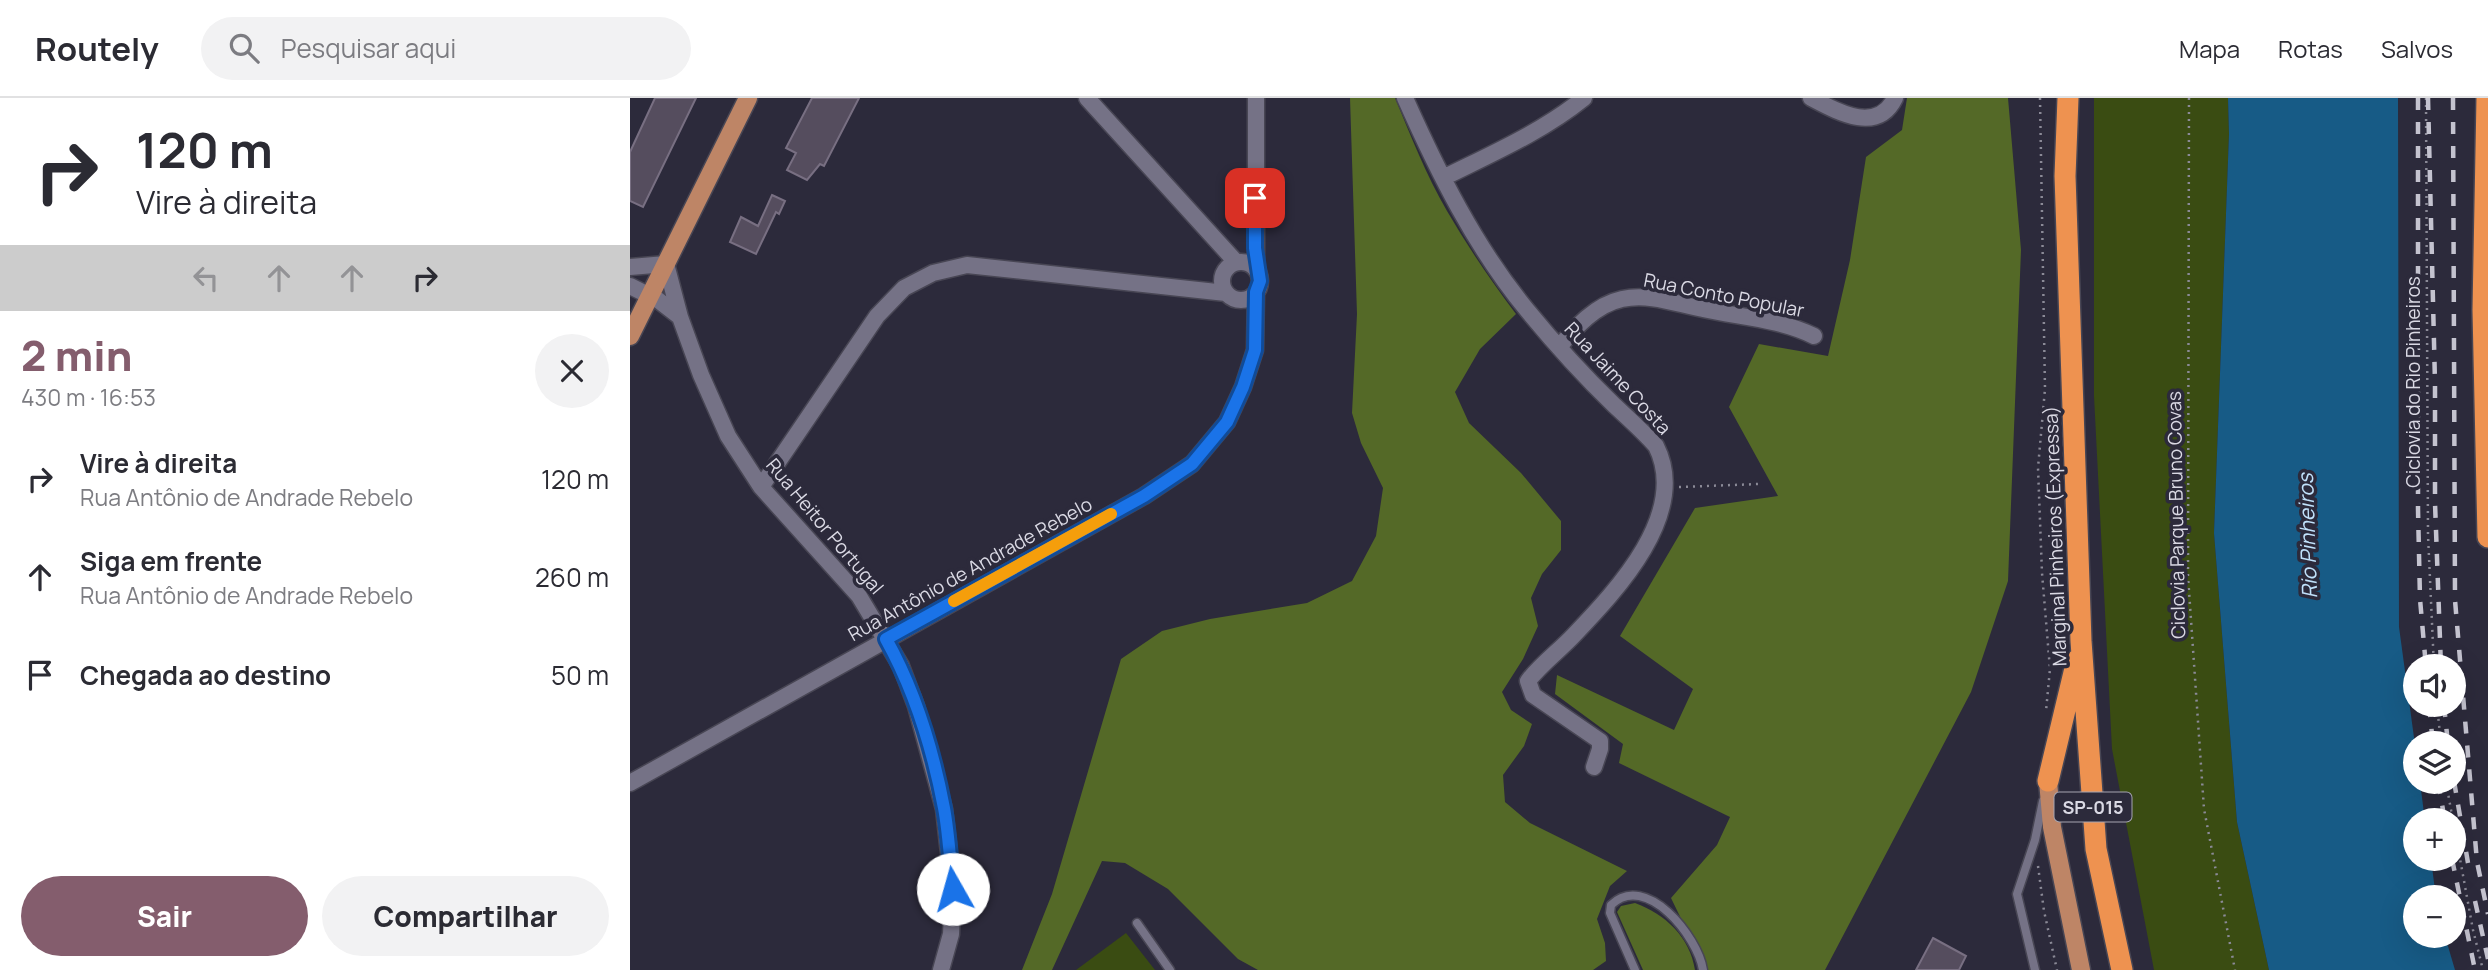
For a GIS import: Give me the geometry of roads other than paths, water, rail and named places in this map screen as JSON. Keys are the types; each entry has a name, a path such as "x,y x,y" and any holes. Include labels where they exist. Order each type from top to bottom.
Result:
{"highway":[{"name":"Marginal Pinheiros (Expressa)","path":"2068,98 2064,176 2081,641 2096,849 2122,970"},
{"path":"2487,98 2483,321 2488,537"},
{"path":"2048,781 2081,641"}],"main road":[{"path":"630,336 748,98"},
{"path":"2048,781 2053,827 2081,970"}],"street":[{"path":"1087,98 1215,241 1239,273 1250,298 1256,292"},
{"path":"1256,98 1239,273 1256,325"},
{"name":"Rua Jaime Costa","path":"1405,98 1443,178 1495,267 1559,347 1656,446 1664,464 1666,488 1657,522 1633,564 1573,636 1528,681 1533,695 1600,741 1594,767"},
{"path":"1443,178 1517,141 1566,113 1584,98"},
{"path":"1811,98 1853,118 1872,118 1883,113 1895,98"},
{"path":"630,267 666,264"},
{"name":"Rua Heitor Portugal","path":"666,264 680,317 701,375 728,436 761,487 859,596 901,666 916,706 944,809 953,889 951,934 941,970"},
{"path":"761,487 877,316 904,288 933,273 967,265 1196,290 1239,273"},
{"name":"Rua Antônio de Andrade Rebelo","path":"630,783 1144,496 1192,464 1227,422 1243,387 1255,350 1256,292 1260,281 1239,273"},
{"path":"630,286 650,295 680,317"},
{"name":"Rua Conto Popular","path":"1559,347 1574,328 1600,307 1623,298 1634,297 1667,301 1772,323 1802,330 1814,336"}],"lane":[{"path":"2035,970 2017,894 2035,840 2048,781"},
{"path":"1635,970 1610,913 1611,905 1625,896 1636,896 1650,901 1664,908 1676,919 1696,946 1703,970"},
{"path":"1137,923 1170,970"}],"water":[{"name":"Rio Pinheiros","path":"2228,98 2398,98 2399,627 2403,656 2403,717 2411,717 2413,731 2403,731 2403,794 2422,794 2423,808 2403,808 2403,871 2433,871 2434,885 2403,885 2403,948 2449,948 2455,970 2269,970 2237,822 2214,533 2229,134"}],"railway":[{"path":"2418,98 2418,509 2420,599 2425,654"},
{"path":"2428,98 2435,503 2441,654"},
{"path":"2453,98 2455,600 2477,862 2488,914"},
{"path":"2430,717 2432,731"},
{"path":"2445,717 2447,731"},
{"path":"2440,794 2443,808"},
{"path":"2456,794 2468,863"},
{"path":"2454,871 2475,970"},
{"path":"2475,901 2488,959"}]}
